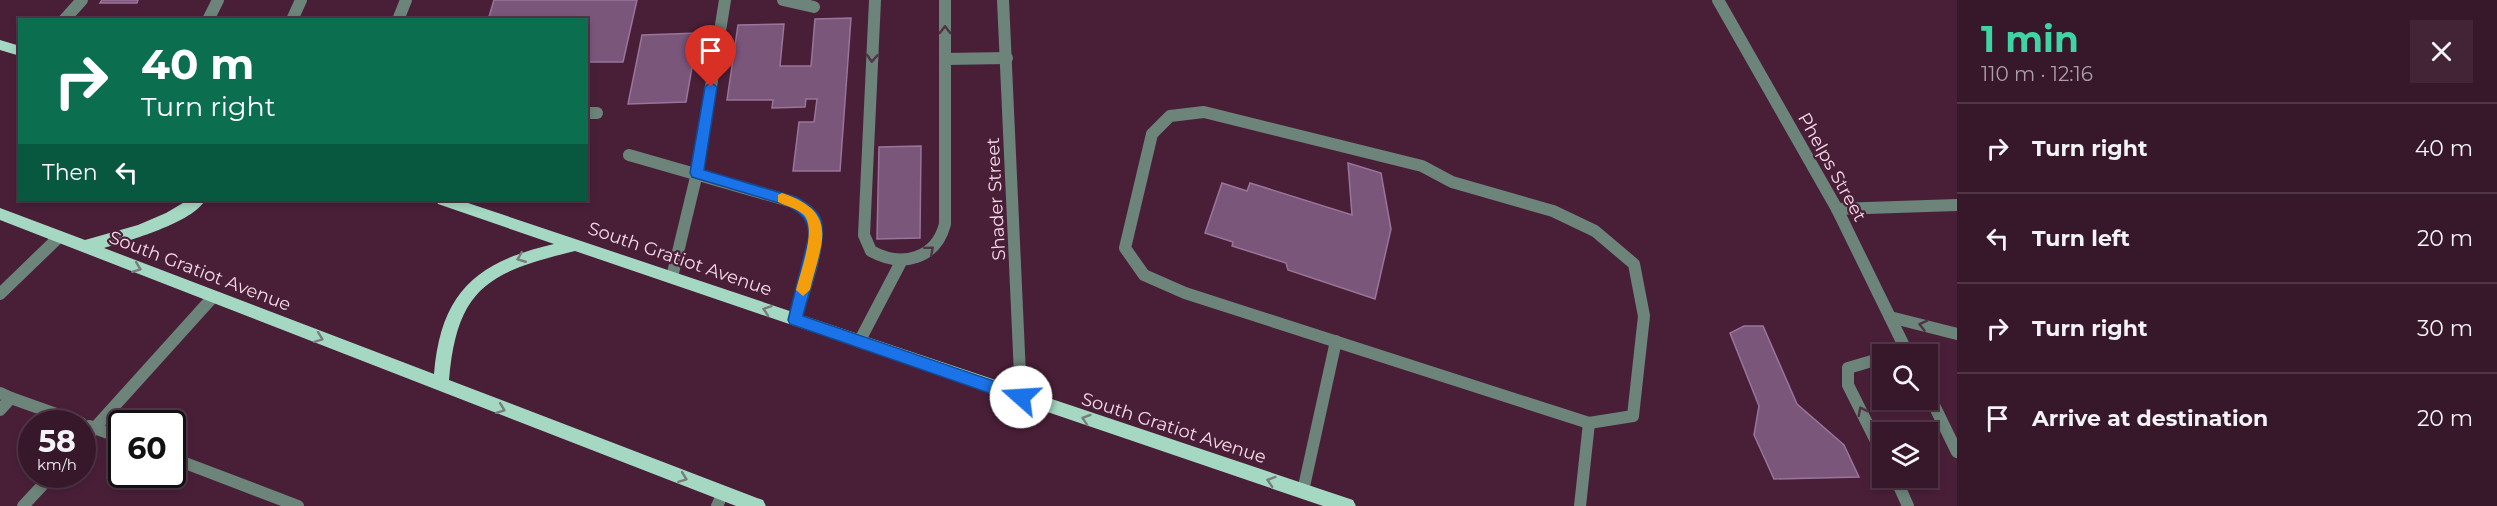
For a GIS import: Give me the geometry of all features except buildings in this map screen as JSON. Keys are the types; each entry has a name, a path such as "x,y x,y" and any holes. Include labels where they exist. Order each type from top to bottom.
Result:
{"main road":[{"path":"0,45 18,50"},
{"path":"82,247 130,235 158,224 196,201"},
{"name":"South Gratiot Avenue","path":"446,201 1347,506"},
{"name":"South Gratiot Avenue","path":"0,214 441,384 720,500 757,506"},
{"path":"441,384 441,356 447,330 458,304 478,282 502,266 531,254 578,245"}],"street":[{"path":"66,18 82,0"},
{"path":"209,18 218,0"},
{"path":"293,18 301,0"},
{"path":"399,18 406,0"},
{"path":"672,277 697,173 725,0"},
{"path":"783,0 814,7"},
{"path":"875,0 864,235 870,249 880,255 902,260 917,259 929,254 942,238 945,0"},
{"name":"Shader Street","path":"1003,0 1021,397"},
{"name":"Phelps Street","path":"1718,0 1837,209 1902,344"},
{"path":"945,60 1007,58"},
{"path":"1204,112 1422,166 1452,182 1553,211 1596,231 1634,264 1644,316 1633,416 1588,423 1185,293 1144,275 1125,248 1152,134 1170,116 1204,112"},
{"path":"628,155 794,202 807,210 815,221 816,236 795,320"},
{"path":"1837,209 1957,205"},
{"path":"0,294 59,237"},
{"path":"859,342 902,260"},
{"path":"96,415 213,297"},
{"path":"1890,317 1957,334"},
{"path":"1303,491 1336,341"},
{"path":"1872,361 1848,368 1848,385 1872,433"},
{"path":"0,410 5,396 44,410"},
{"path":"1936,410 1957,452"},
{"path":"1580,506 1588,423"},
{"path":"186,463 298,506"},
{"path":"23,506 40,488"},
{"path":"1900,488 1908,506"}],"slow traffic":[{"path":"782,198 807,210 815,221 816,236 803,290"}],"route":[{"path":"711,87 697,173 794,202 807,210 815,221 816,236 795,320 1021,397"}]}
